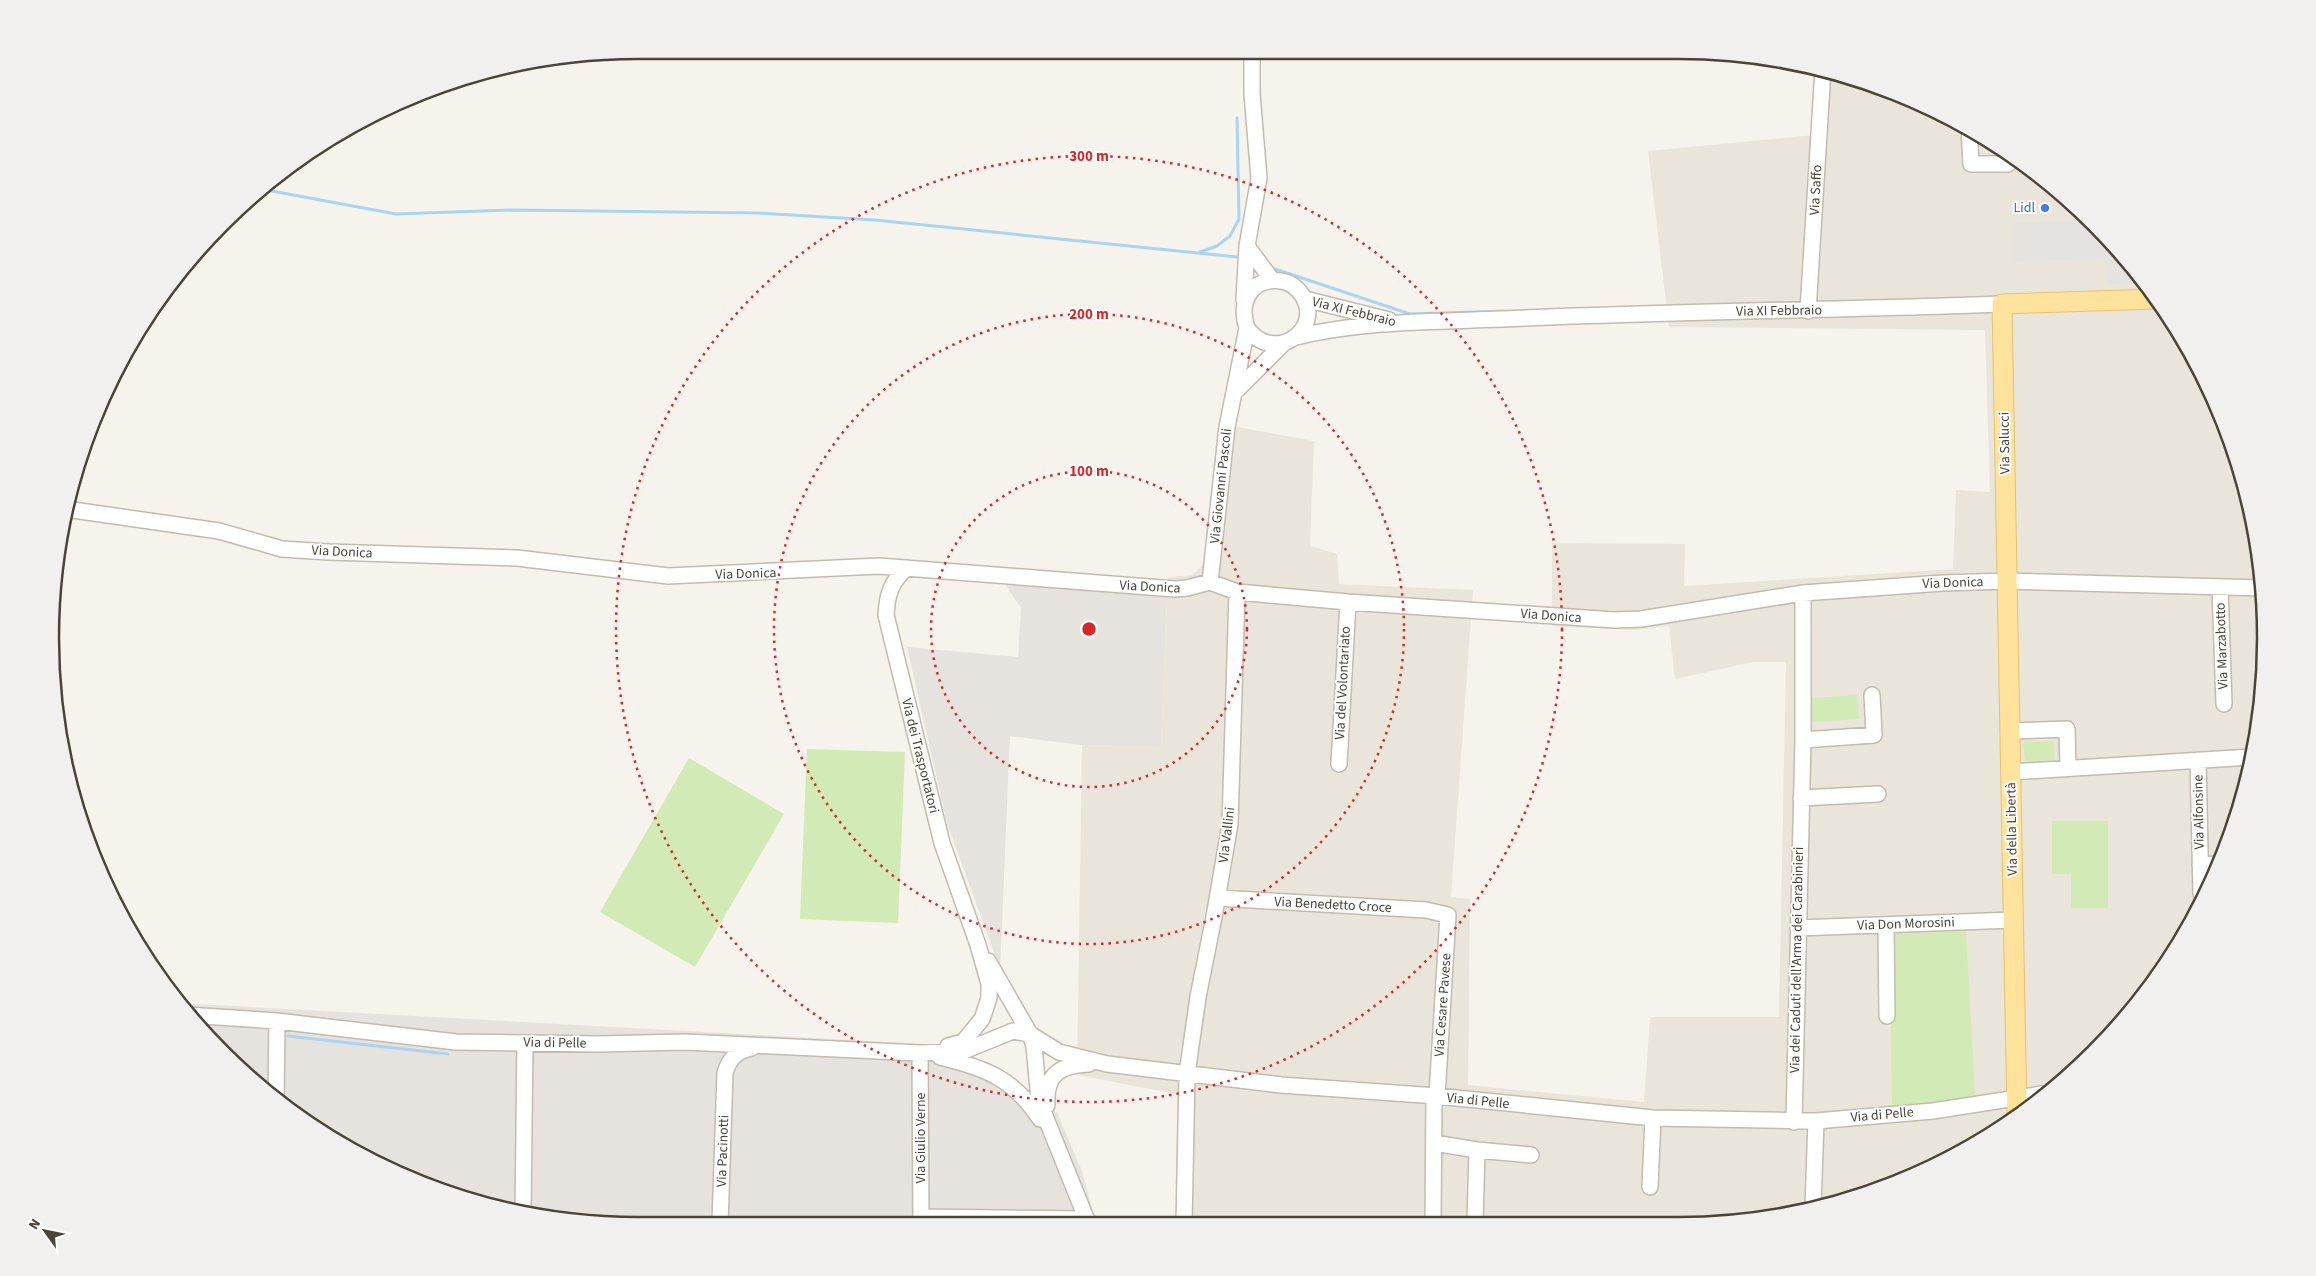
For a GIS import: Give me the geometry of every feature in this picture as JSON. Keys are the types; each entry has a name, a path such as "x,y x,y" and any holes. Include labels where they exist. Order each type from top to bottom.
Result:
{"main road":[{"name":"Via XI Febbraio","path":"2002,304 2148,299"},
{"name":"Via Salucci","path":"2002,304 2007,581"},
{"name":"Via della Libertà","path":"2007,581 2016,1077 2027,1101"}],"street":[{"name":"Via Giovanni Pascoli","path":"1210,582 1227,427 1247,328 1243,317 1243,306 1248,246 1259,178 1252,94 1252,59"},
{"name":"Via Saffo","path":"1808,311 1823,77"},
{"path":"1970,137 1971,164 2008,164 2008,162"},
{"path":"1248,246 1272,280"},
{"path":"1235,392 1306,323 1308,310 1305,299 1299,290 1290,283 1272,280 1262,282 1253,289 1243,306"},
{"name":"Via XI Febbraio","path":"1305,299 1403,324"},
{"name":"Via XI Febbraio","path":"1289,340 1330,328 1403,324 1558,317 2002,304"},
{"path":"1247,328 1260,341 1272,344 1289,340"},
{"name":"Via Donica","path":"73,510 219,531 282,548 329,552 517,558 668,576 784,572 833,567 907,568 1175,589 1193,587 1210,582 1237,592 1348,602 1615,620 1641,619 1803,593 1924,584 2007,581 2255,588"},
{"name":"Via dei Trasportatori","path":"907,568 892,584 886,602 886,615 942,844 978,945 988,984 989,998 982,1019 963,1042 922,1053"},
{"name":"Via Marzabotto","path":"2220,587 2224,704"},
{"name":"Via Vallini","path":"1184,1217 1187,1074 1198,997 1218,898 1230,824 1237,592"},
{"name":"Via dei Caduti dell'Arma dei Carabinieri","path":"1794,1122 1803,740 1803,593"},
{"name":"Via del Volontariato","path":"1339,764 1348,602"},
{"path":"1803,740 1874,735 1872,695"},
{"path":"2010,731 2067,729 2068,768"},
{"path":"2011,772 2245,757"},
{"name":"Via Alfonsine","path":"2198,760 2201,888"},
{"path":"1801,798 1878,794"},
{"name":"Via Alfonsine","path":"2200,865 2211,864"},
{"name":"Via Benedetto Croce","path":"1218,898 1426,910 1448,915"},
{"name":"Via Cesare Pavese","path":"1433,1217 1435,1096 1448,915"},
{"name":"Via Don Morosini","path":"1798,928 2013,920"},
{"path":"1886,925 1887,1016"},
{"name":"Via dei Trasportatori","path":"978,945 1030,1034"},
{"name":"Via di Pelle","path":"198,1016 277,1021 456,1042 685,1042 922,1053 964,1051 1007,1032 1030,1034 1059,1052 1107,1064 1281,1085 1435,1096 1653,1118 1794,1122 1933,1111 2027,1101"},
{"path":"276,1091 277,1021"},
{"path":"1030,1034 1034,1046 1039,1101 1085,1217"},
{"name":"Via Pacinotti","path":"685,1042 716,1053 724,1066 720,1217"},
{"path":"523,1206 525,1043"},
{"name":"Via Pacinotti","path":"725,1078 729,1062 737,1053 750,1048 771,1047"},
{"name":"Via di Pelle","path":"922,1053 963,1062 999,1078 1016,1089 1028,1100 1054,1141"},
{"name":"Via Giulio Verne","path":"921,1217 922,1053"},
{"path":"1054,1141 1047,1107 1047,1087 1051,1079 1059,1070 1073,1065 1107,1064"},
{"path":"1650,1186 1653,1118"},
{"path":"1813,1201 1816,1121"},
{"path":"1434,1143 1477,1150 1531,1155"},
{"path":"1475,1217 1477,1150"}],"shaded area":[{"path":"1828,78 1864,89 1934,118 2000,156 2060,202 2114,256 2160,316 2198,382 2227,452 2238,488 2246,525 2256,600 2256,676 2252,714 2238,788 2213,860 2180,928 2138,991 2114,1020 2088,1048 2031,1098 1968,1140 1934,1158 1864,1187 1828,1198 1754,1212 1716,1216 1182,1217 1181,1095 1077,1075 1082,745 1161,747 1168,577 1192,575 1206,562 1221,424 1314,441 1310,546 1337,554 1339,584 1473,590 1451,897 1470,899 1468,1085 1644,1102 1650,1017 1779,1017 1786,662 1753,662 1675,679 1669,626 1636,630 1552,626 1552,543 1685,544 1684,586 1953,569 1956,490 1990,492 1985,330 1669,327 1648,151 1825,134"},
{"path":"2081,221 2137,283 2107,284 2106,259 2015,261 2014,223"},
{"path":"1005,584 1167,596 1161,747 1082,745 1010,736 1000,969 947,823 907,647 1018,657 1021,608"},
{"path":"188,1004 941,1045 1057,1112 1082,1171 1094,1217 638,1217 600,1216 525,1206 488,1198 452,1187 382,1158 348,1140 285,1098 256,1074 228,1048"}],"green space":[{"path":"1857,695 1859,719 1811,722 1811,698"},
{"path":"2025,741 2051,741 2054,743 2055,760 2025,761 2023,743"},
{"path":"807,749 905,752 898,923 800,919"},
{"path":"689,758 784,814 695,967 600,912"},
{"path":"2052,821 2108,821 2108,908 2071,908 2071,874 2052,874"},
{"path":"1966,931 1975,1099 1892,1108 1890,934"}],"waterway":[{"path":"1200,252 1217,246 1230,236 1239,219 1237,118"},
{"path":"270,191 396,214 512,210 758,213 875,220 1237,257"},
{"path":"1272,268 1410,314 1507,311"},
{"path":"288,1036 448,1054"}],"place":[{"name":"Lidl","path":"2045,208"}]}
